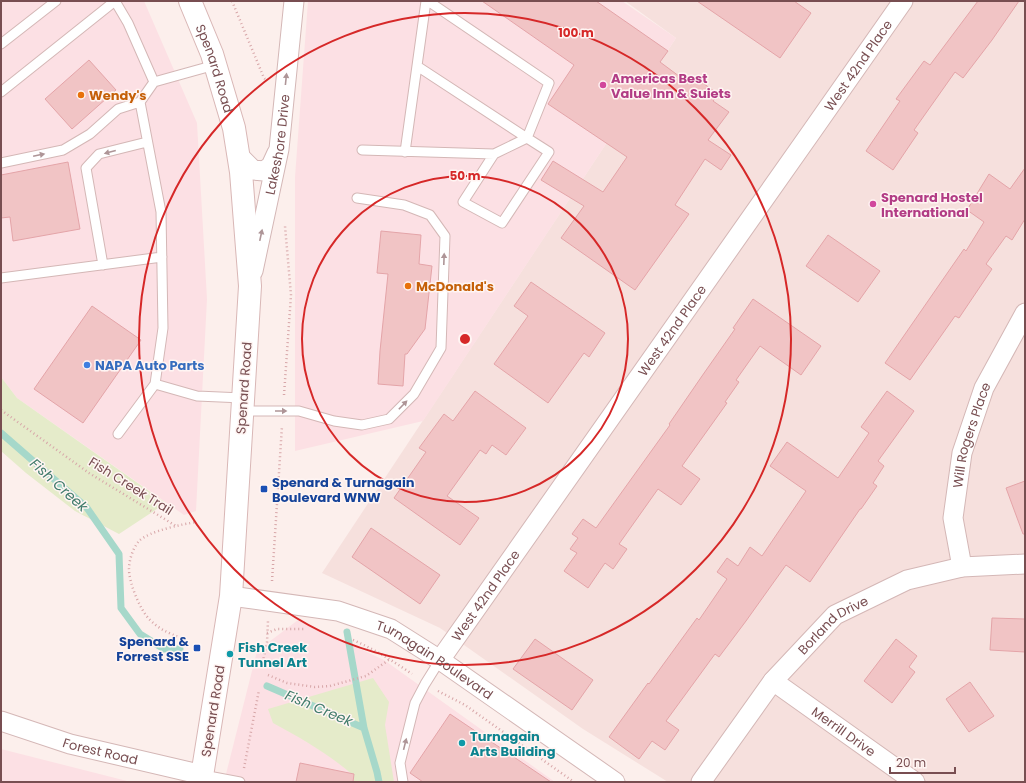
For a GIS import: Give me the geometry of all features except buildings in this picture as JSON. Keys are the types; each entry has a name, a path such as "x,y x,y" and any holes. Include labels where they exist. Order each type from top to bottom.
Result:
{"main road":[{"name":"Spenard Road","path":"190,1 212,54 234,128 241,172 250,286 230,596 202,778"}],"street":[{"name":"Lakeshore Drive","path":"250,286 279,149 294,1"},
{"name":"West 42nd Place","path":"440,660 903,1"},
{"path":"238,155 253,170 264,171 271,166 279,149"},
{"name":"Will Rogers Place","path":"962,567 953,518 962,453 984,388 1025,313"},
{"name":"Borland Drive","path":"701,782 773,681 835,615 907,580 962,567 1025,564"},
{"name":"Turnagain Boulevard","path":"230,596 338,610 391,629 440,660 613,782"},
{"name":"Merrill Drive","path":"773,681 915,782"},
{"name":"Forest Road","path":"1,721 70,744 202,778"}],"lane":[{"path":"1,44 56,1"},
{"path":"1,92 115,1 128,23 154,82"},
{"path":"362,150 405,152 494,154 527,138 549,83 427,1 405,152"},
{"path":"1,163 63,150 90,134 118,109 140,102 154,82 215,65"},
{"path":"417,66 549,152 502,223 463,202 494,154"},
{"path":"118,434 155,384 163,328 161,212 140,102"},
{"path":"103,264 86,168 99,154 147,142"},
{"path":"155,384 197,396 283,411 299,411 334,421 362,425 389,420 414,394 441,348 445,236 430,215 404,204 357,198"},
{"path":"1,278 162,257"},
{"path":"403,782 400,763 415,703 440,660"},
{"path":"202,778 241,778"}],"path":[{"path":"232,1 264,78 286,84"},
{"path":"262,666 267,642 291,295 285,224"},
{"name":"Fish Creek Trail","path":"1,410 88,473 176,526"},
{"path":"176,526 197,522"},
{"name":"Fish Creek Trail","path":"176,526 152,533 139,541 131,555 129,570 138,603 148,619 163,631 181,638"},
{"path":"267,633 277,629 310,629"},
{"path":"363,644 390,659 425,684 465,706 574,782"},
{"path":"268,675 288,683 315,687 330,686 366,676 390,659"},
{"path":"241,778 258,690"}],"shaded area":[{"path":"1,1 144,1 197,123 207,299 196,511 184,515 17,398 1,377"},
{"path":"308,1 622,1 676,38 423,421 295,451 295,177"},
{"path":"625,1 1025,1 1025,782 668,782 583,729 440,628 322,573 676,38"},
{"path":"298,620 384,660 555,782 224,782 257,651"},
{"path":"1,749 131,782 1,782"}],"green space":[{"path":"1,377 17,398 166,503 119,534 75,511 26,473 1,451"},
{"path":"373,678 389,702 385,725 394,782 354,782 352,774 324,753 273,723 268,709"}],"waterway":[{"name":"Fish Creek","path":"1,433 87,508 119,554 121,608 140,634 164,649 180,649"},
{"path":"347,632 364,728 379,782"},
{"name":"Fish Creek","path":"267,686 364,728"}],"place":[{"name":"Americas Best Value Inn & Suiets","path":"603,85"},
{"name":"Wendy's","path":"81,95"},
{"name":"Spenard Hostel International","path":"873,204"},
{"name":"McDonald's","path":"408,286"},
{"name":"NAPA Auto Parts","path":"87,365"},
{"name":"Spenard & Turnagain Boulevard WNW","path":"264,489"},
{"name":"Spenard & Forrest SSE","path":"197,648"},
{"name":"Fish Creek Tunnel Art","path":"230,654"},
{"name":"Turnagain Arts Building","path":"462,743"}]}
